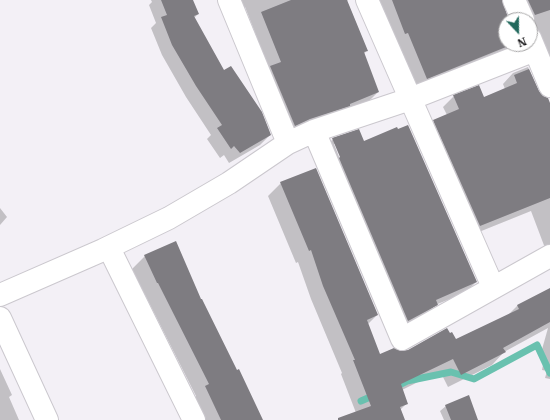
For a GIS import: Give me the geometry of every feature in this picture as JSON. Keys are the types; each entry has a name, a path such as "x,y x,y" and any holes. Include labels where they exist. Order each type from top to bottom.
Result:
{"street":[{"path":"229,0 288,143"},
{"path":"367,0 493,287"},
{"path":"514,0 519,12"},
{"path":"0,295 109,248 169,218 229,183 288,143 314,131 410,99 515,52"},
{"path":"536,52 550,86"},
{"path":"314,131 402,339 550,256"},
{"path":"109,248 194,420"},
{"path":"0,318 47,420"}],"building":[{"path":"161,0 193,0 199,14 194,16 224,70 231,66 262,112 271,135 240,153 234,146 231,149 217,128 222,125 196,86 172,45 161,17 167,15"},
{"path":"291,0 347,0 368,51 364,52 379,92 350,104 350,106 310,119 295,126 270,66 281,62 261,12"},
{"path":"392,0 502,0 506,12 498,12 498,50 427,79 408,33 405,34"},
{"path":"528,0 550,0 550,10 538,14 538,12 534,12"},
{"path":"529,69 539,91 543,96 548,98 550,103 550,198 480,226 433,120 459,109 453,95 479,85 484,97 517,83 514,75"},
{"path":"408,125 477,282 436,300 438,305 408,321 339,158 340,157 332,138 359,129 364,141 397,127 398,129"},
{"path":"316,168 378,315 367,320 380,354 394,348 401,351 408,350 447,328 450,333 452,332 456,339 519,309 517,305 550,288 550,322 503,348 506,352 461,375 453,359 401,384 408,404 400,407 405,420 338,420 338,418 371,406 353,360 355,360 323,286 311,250 309,251 280,182"},
{"path":"176,241 201,299 237,370 239,369 263,420 221,420 205,386 209,384 144,255"},
{"path":"469,395 478,420 451,420 445,405"}],"waterway":[{"path":"399,385 407,381 451,372 474,379 537,345 550,373"},
{"path":"361,401 377,394"}]}
